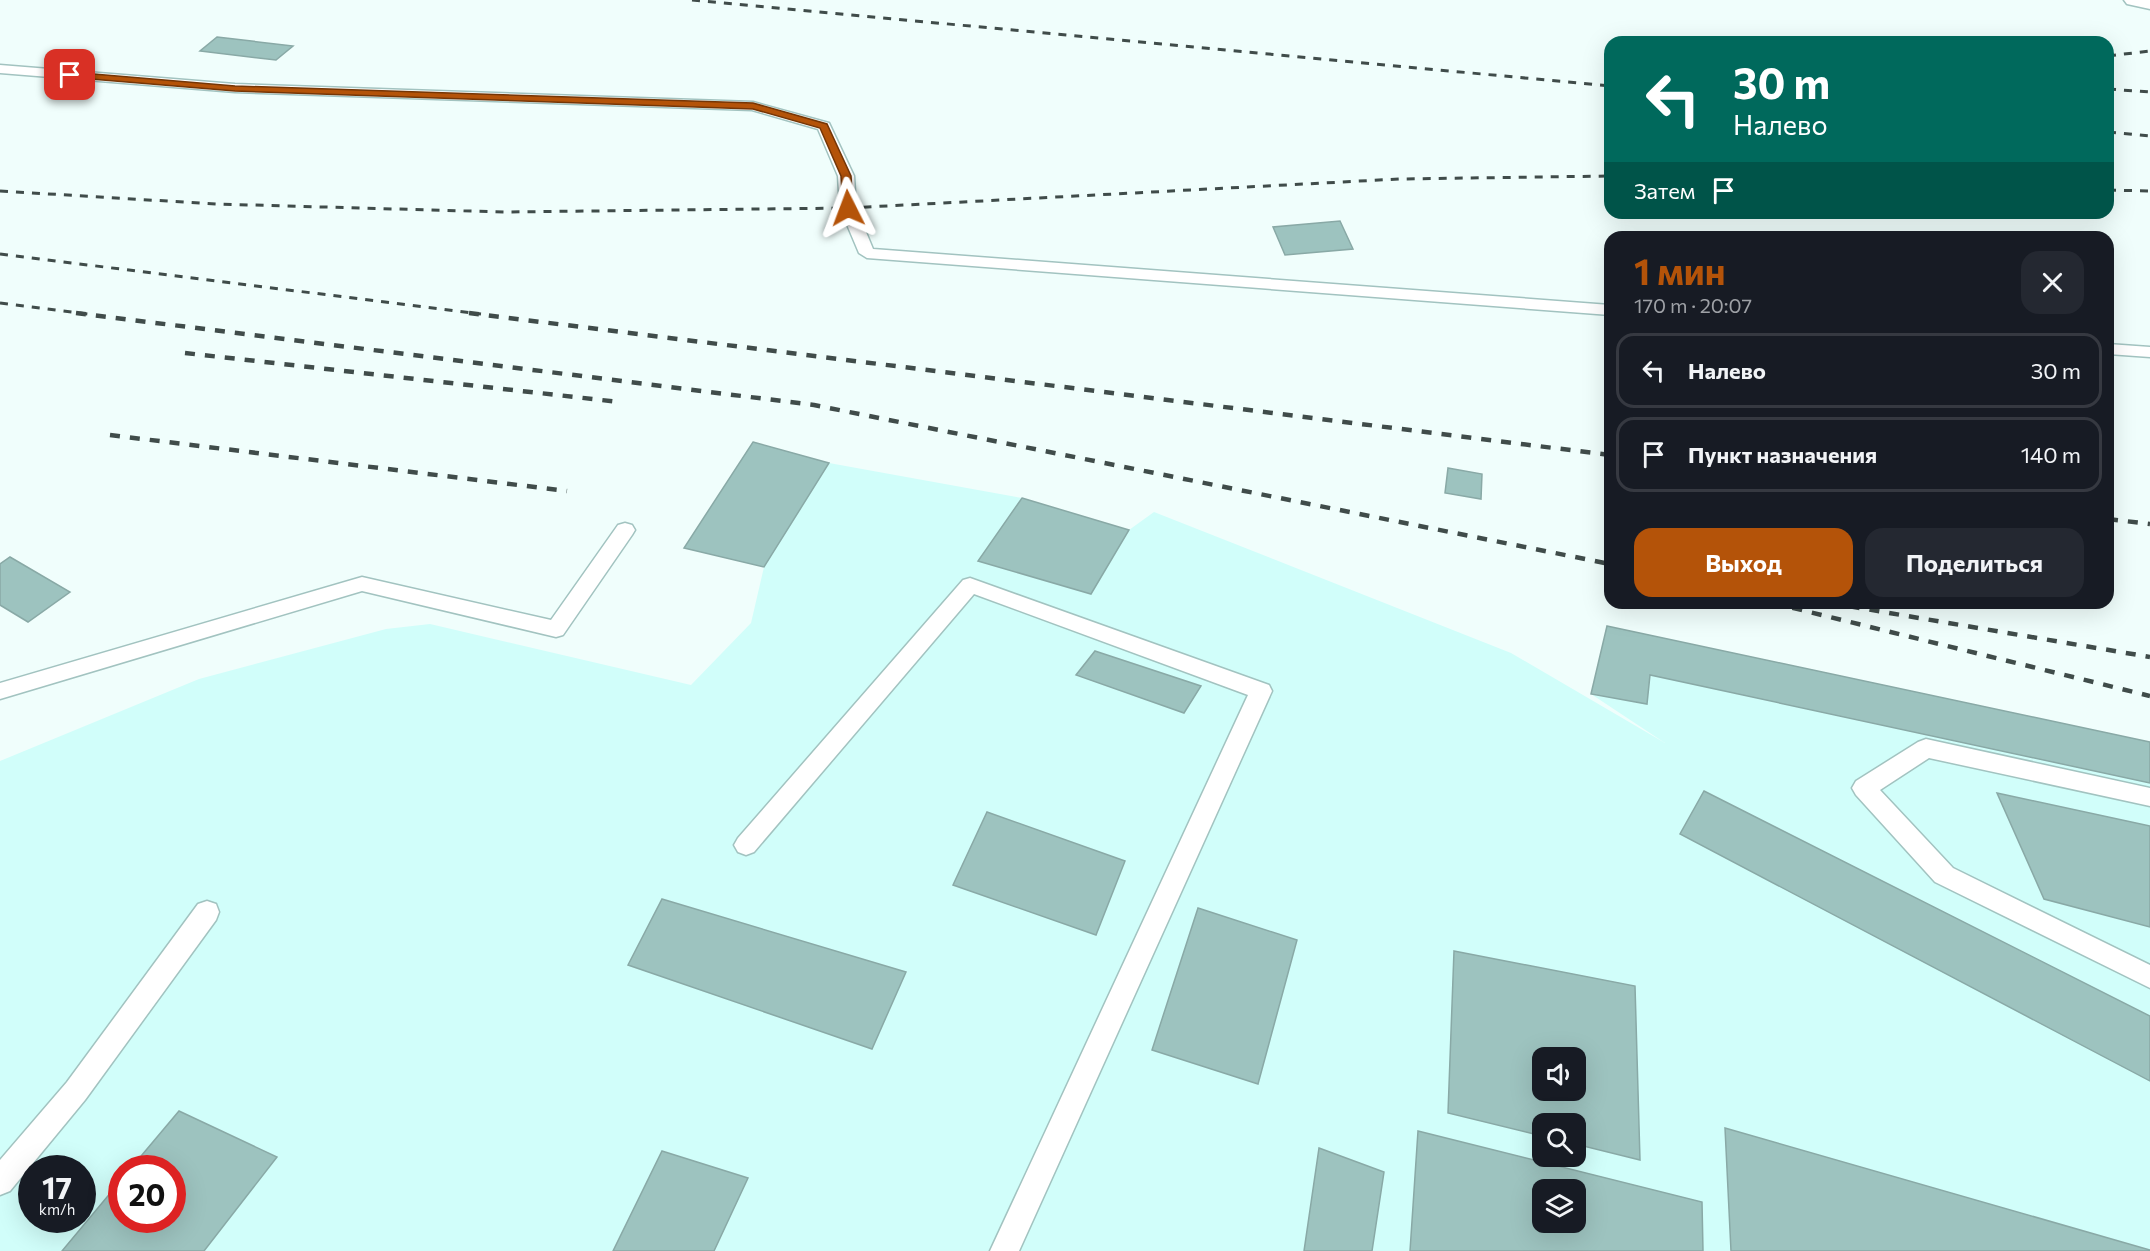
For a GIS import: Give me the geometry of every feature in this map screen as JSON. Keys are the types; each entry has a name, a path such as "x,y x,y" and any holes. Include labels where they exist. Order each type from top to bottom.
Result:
{"main road":[{"path":"2134,0 2150,3"}],"lane":[{"path":"0,69 235,88 753,106 824,126 846,176 848,208 867,253 1604,310"},
{"path":"2114,349 2150,352"},
{"path":"0,691 362,584 556,629 625,530"},
{"path":"746,845 970,585 1261,691 1004,1251"},
{"path":"2150,797 1926,748 1864,788 1944,875 2150,977"},
{"path":"0,1180 75,1090 207,912"}],"shaded area":[{"path":"753,442 829,463 1022,498 1129,530 1154,512 1511,653 1665,743 1591,694 1607,626 2150,742 2150,1251 0,1251 0,761 199,679 386,629 430,624 691,685 751,623 764,567 684,548"}],"building":[{"path":"217,37 293,46 276,60 200,51"},
{"path":"1340,221 1353,249 1285,255 1273,227"},
{"path":"753,442 829,463 764,567 684,548"},
{"path":"1448,468 1482,474 1481,499 1445,493"},
{"path":"1022,498 1129,530 1091,594 978,561"},
{"path":"10,557 70,592 28,622 0,605 0,564"},
{"path":"1607,626 2150,742 2150,783 1650,675 1647,704 1591,694"},
{"path":"1095,651 1201,686 1184,713 1076,675"},
{"path":"1704,791 2150,1016 2150,1081 1680,834"},
{"path":"1997,793 2150,826 2150,927 2044,899"},
{"path":"987,812 1125,861 1096,935 953,885"},
{"path":"662,899 906,972 872,1049 628,965"},
{"path":"1198,908 1297,940 1258,1084 1152,1050"},
{"path":"1454,951 1635,986 1640,1160 1586,1147 1586,1113 1532,1113 1532,1134 1448,1113"},
{"path":"179,1111 277,1157 204,1251 62,1251 77,1233 96,1233 96,1210 108,1196 108,1233 186,1233 186,1155 142,1155"},
{"path":"1725,1128 2150,1250 2150,1251 1731,1251"},
{"path":"1418,1131 1532,1160 1532,1167 1562,1167 1702,1202 1703,1251 1410,1251"},
{"path":"1319,1148 1384,1172 1372,1251 1304,1251"},
{"path":"662,1151 748,1178 714,1251 613,1251"}],"railway":[{"path":"692,0 1604,85"},
{"path":"2114,55 2150,51"},
{"path":"2114,89 2150,92"},
{"path":"2114,133 2150,136"},
{"path":"0,191 216,204 504,212 848,208 1399,179 1604,176"},
{"path":"2114,190 2150,191"},
{"path":"0,254 481,314"},
{"path":"0,303 88,314"},
{"path":"76,313 814,405 1604,563"},
{"path":"469,313 1604,454"},
{"path":"185,353 619,402"},
{"path":"110,435 567,491"},
{"path":"2114,520 2150,524"},
{"path":"1797,609 2150,696"},
{"path":"1866,609 2150,657"}],"route":[{"path":"70,75 235,88 753,106 824,126 846,176 848,208"}]}
